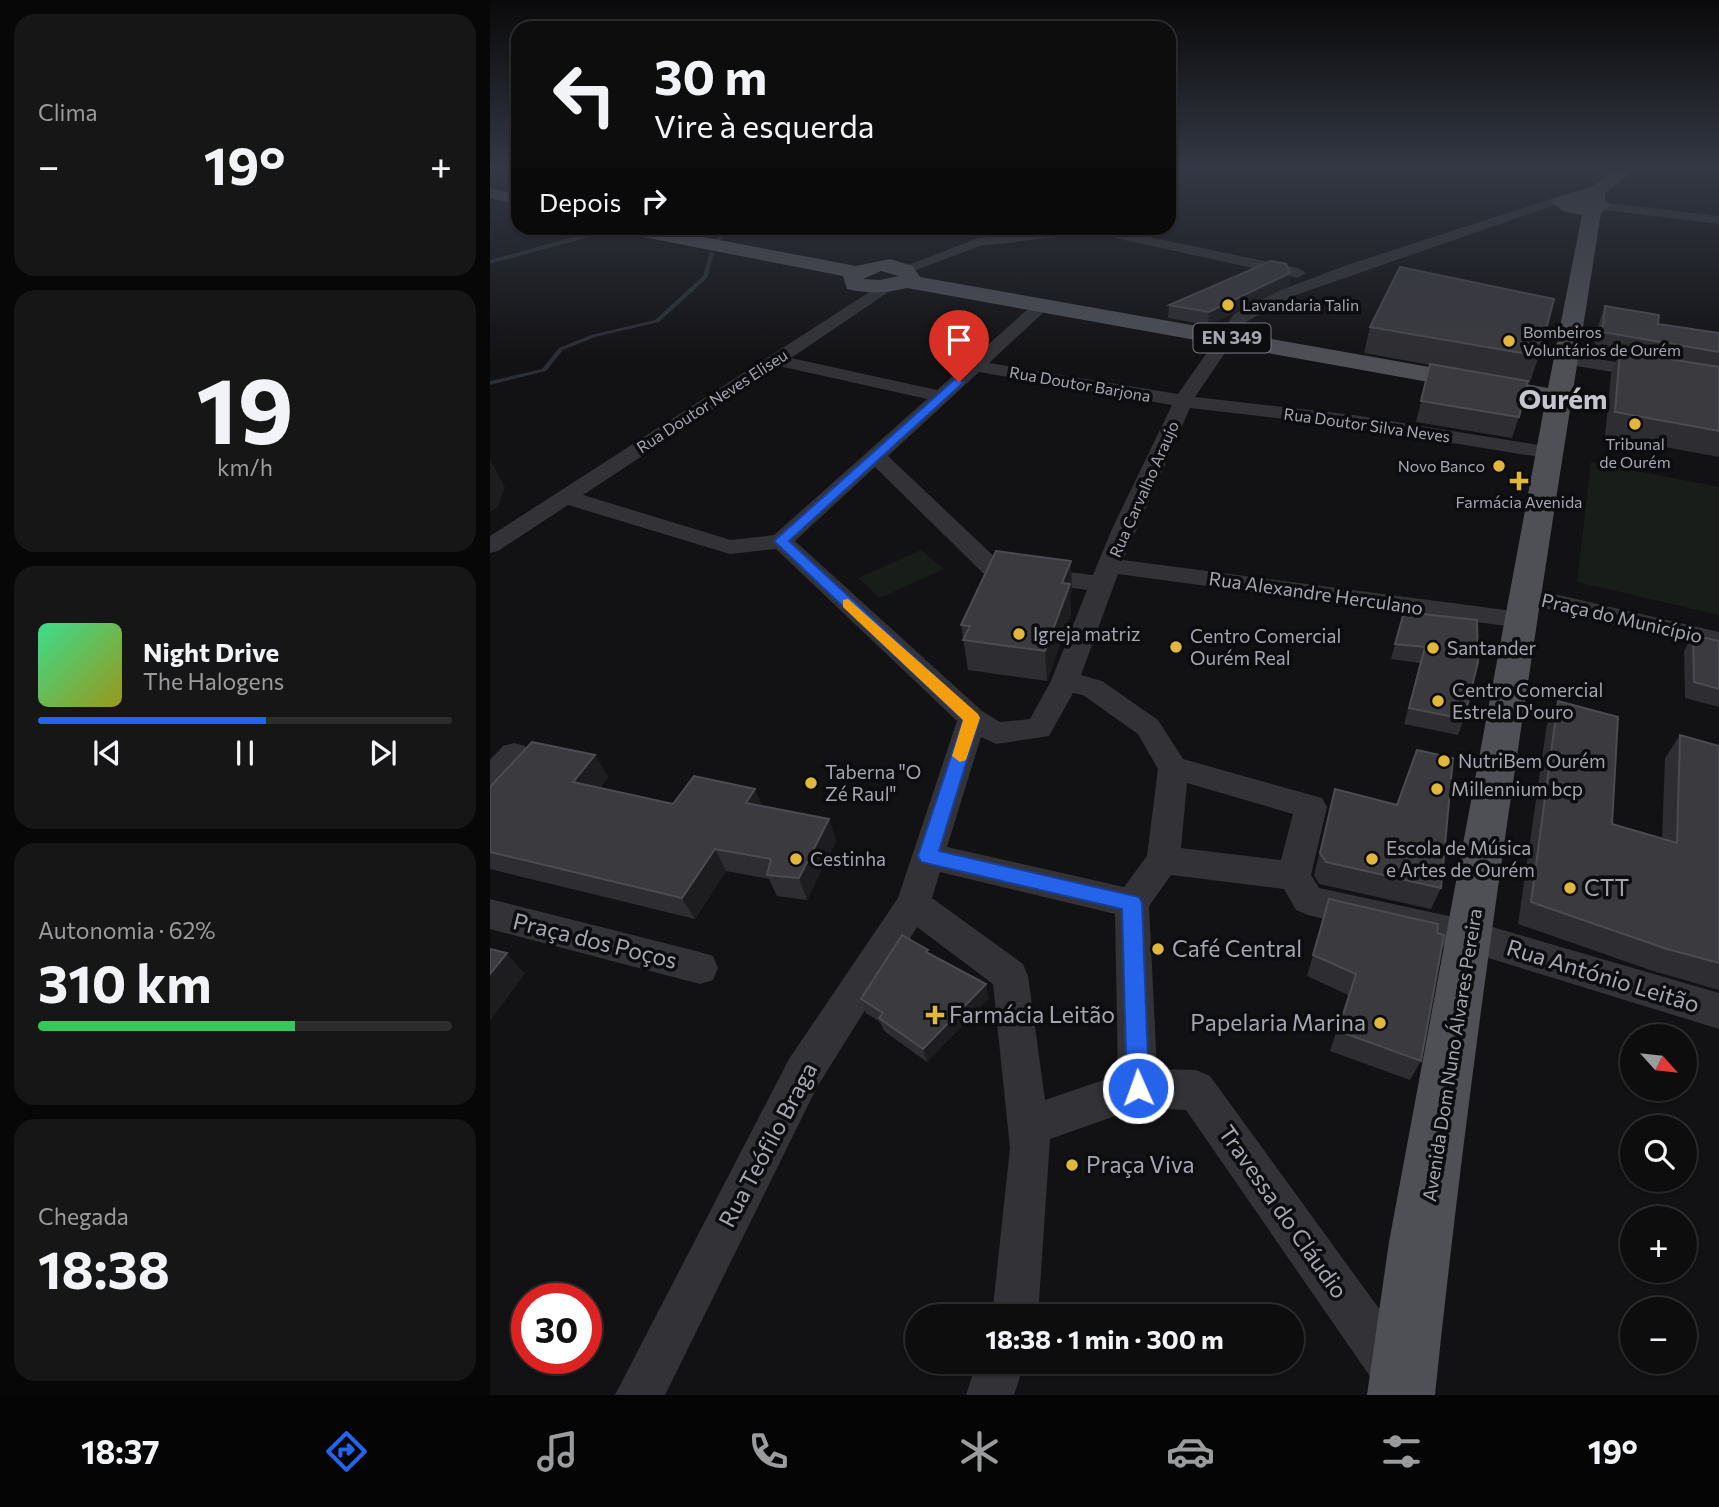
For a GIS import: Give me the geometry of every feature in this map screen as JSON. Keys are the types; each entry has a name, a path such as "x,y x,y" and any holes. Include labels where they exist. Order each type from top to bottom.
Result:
{"main road":[{"name":"Avenida Dom Nuno Álvares Pereira","path":"1402,1388 1420,1242 1472,937 1522,608 1551,453 1581,234"},
{"name":"EN 349","path":"661,235 880,284 1041,306 1224,337 1561,378"}],"street":[{"name":"Rua Carvalho Araujo","path":"972,718 996,733 1039,729 1065,681 1123,529 1183,401 1224,337 1240,318 1287,293 1325,278 1458,234"},
{"name":"Rua Doutor Neves Eliseu","path":"490,546 775,360 880,284 978,242 1035,235"},
{"name":"Rua Doutor Neves Eliseu","path":"1125,235 1325,278"},
{"path":"565,497 730,547 781,541 1041,306"},
{"path":"775,360 942,397"},
{"name":"Rua Doutor Barjona","path":"976,366 1183,401"},
{"path":"1561,378 1719,384"},
{"name":"Rua Doutor Silva Neves","path":"1183,401 1354,421 1551,453"},
{"name":"Rua Alexandre Herculano","path":"876,456 995,571 1107,575 1522,608"},
{"path":"781,541 972,718"},
{"name":"Praça do Município","path":"1522,608 1719,641"},
{"path":"1028,1126 1138,1088 1132,903 1163,860 1173,768 1148,727 1092,688 1065,681"},
{"name":"Rua Teófilo Braga","path":"639,1395 803,1073 912,904 972,718"},
{"path":"490,779 514,754"},
{"path":"1163,860 1294,876 1311,807 1173,768"},
{"path":"928,856 1132,903"},
{"name":"Rua António Leitão","path":"1294,876 1308,900 1472,937 1719,1011"},
{"path":"912,904 1010,976 1031,1148 1016,1304"},
{"name":"Praça dos Poços","path":"490,914 700,968"},
{"name":"Travessa do Cláudio","path":"1138,1088 1196,1090 1402,1388"},
{"path":"990,1395 997,1374"}],"shaded area":[{"path":"581,235 596,235 490,264 490,260"},
{"path":"1591,462 1719,487 1719,615 1577,582"},
{"path":"921,550 944,569 880,598 858,578"}],"building":[{"path":"1271,261 1286,264 1290,273 1209,312 1169,305"},
{"path":"1400,267 1554,299 1539,356 1370,327"},
{"path":"1605,306 1659,315 1658,324 1719,333 1719,352 1602,332"},
{"path":"1620,351 1719,367 1719,431 1615,412"},
{"path":"1430,364 1528,381 1519,417 1421,401"},
{"name":"Igreja matriz","path":"996,551 1071,561 1062,583 1070,584 1045,651 963,640 970,626 961,625"},
{"path":"1404,612 1477,620 1478,662 1464,719 1409,708 1425,647 1395,644"},
{"path":"1693,635 1719,641 1719,689 1694,682"},
{"path":"1558,701 1618,717 1612,824 1677,843 1680,735 1719,746 1719,963 1667,949 1531,902"},
{"path":"532,742 595,755 573,782 673,804 694,776 755,789 746,803 829,819 799,878 767,875 771,859 715,849 682,898 490,852 490,787"},
{"path":"1417,750 1453,758 1441,888 1326,862 1320,853 1335,789 1397,805"},
{"name":"Papelaria Marina","path":"1329,899 1438,924 1437,933 1444,935 1421,1061 1338,1031 1356,974 1313,955"},
{"path":"902,935 928,950 926,952 986,984 923,1049 879,1018 883,1013 861,999"},
{"path":"490,949 507,953 490,974"}],"waterway":[{"path":"717,241 722,235"},
{"path":"490,383 544,370 561,349 593,336 657,321 705,277 712,253"}],"slow traffic":[{"path":"848,603 972,718 960,756"}],"place":[{"name":"Lavandaria Talin","path":"1228,305"},
{"name":"Bombeiros Voluntários de Ourém","path":"1509,341"},
{"name":"Tribunal de Ourém","path":"1635,424"},
{"name":"Novo Banco","path":"1499,466"},
{"name":"Farmácia Avenida","path":"1519,481"},
{"name":"Igreja matriz","path":"1019,634"},
{"name":"Centro Comercial Ourém Real","path":"1176,647"},
{"name":"Santander","path":"1433,648"},
{"name":"Centro Comercial Estrela D'ouro","path":"1438,701"},
{"name":"NutriBem Ourém","path":"1444,761"},
{"name":"Taberna \"O Zé Raul\"","path":"811,783"},
{"name":"Millennium bcp","path":"1437,789"},
{"name":"Cestinha","path":"796,859"},
{"name":"Escola de Música e Artes de Ourém","path":"1372,859"},
{"name":"CTT","path":"1570,888"},
{"name":"Café Central","path":"1158,949"},
{"name":"Farmácia Leitão","path":"935,1015"},
{"name":"Papelaria Marina","path":"1380,1023"},
{"name":"Praça Viva","path":"1072,1165"}],"district":[{"name":"Ourém","path":"1563,399"}],"route":[{"path":"959,382 781,541 972,718 928,856 1132,903 1138,1088"}]}
